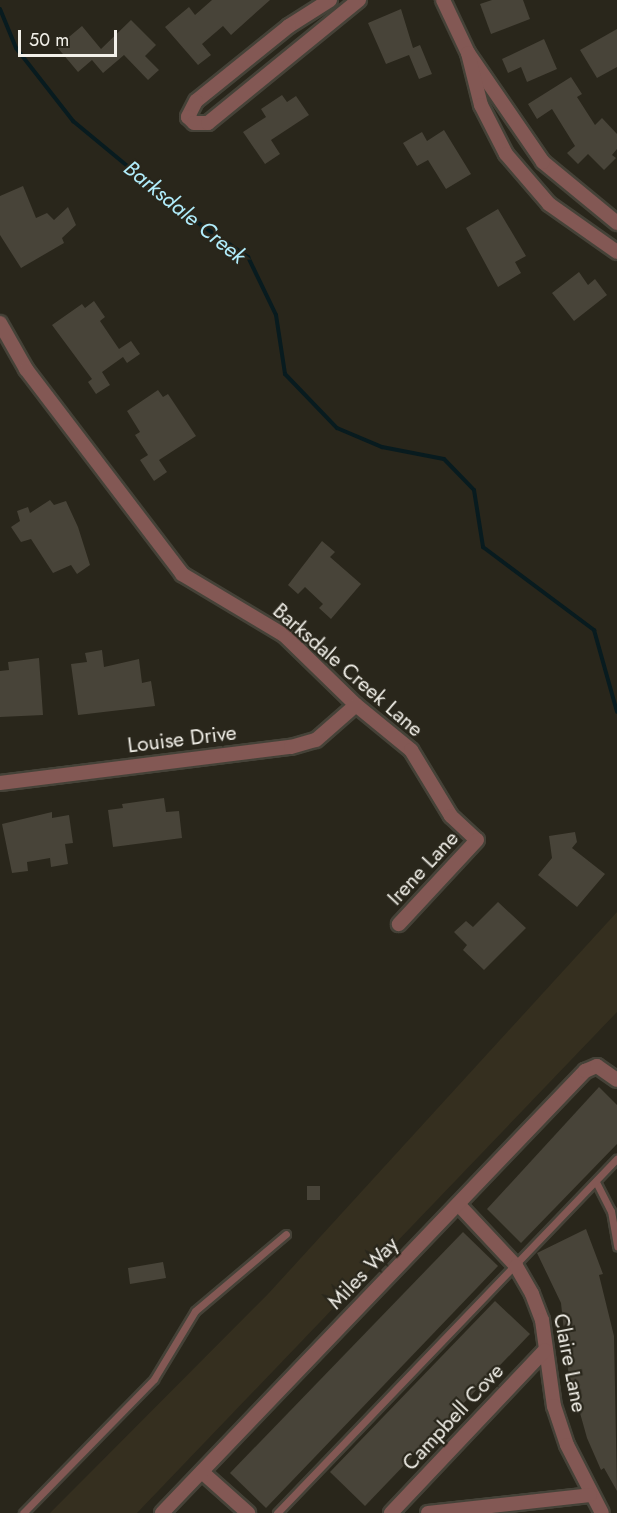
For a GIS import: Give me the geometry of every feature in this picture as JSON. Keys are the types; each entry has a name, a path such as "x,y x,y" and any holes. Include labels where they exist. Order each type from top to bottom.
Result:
{"street":[{"path":"330,0 289,26 196,101 188,117 194,123 208,123 359,0"},
{"path":"443,0 468,53 543,162 617,223"},
{"path":"468,53 481,105 506,154 549,204 617,252"},
{"name":"Barksdale Creek Lane","path":"0,323 26,369 182,574 284,635 356,705 411,750 451,816 477,840"},
{"name":"Louise Drive","path":"0,783 291,747 316,740 356,705"},
{"name":"Irene Lane","path":"399,924 477,840"},
{"name":"Miles Way","path":"162,1513 585,1071 597,1066 617,1080"},
{"name":"Claire Lane","path":"458,1204 516,1266 542,1320 554,1406 590,1495 602,1513"},
{"name":"Campbell Cove","path":"391,1513 545,1350"},
{"path":"202,1472 248,1513"},
{"path":"428,1513 590,1495"}],"lane":[{"path":"277,1513 617,1159"},
{"path":"596,1182 611,1211 617,1246"},
{"path":"23,1513 154,1379 195,1311 286,1234"}],"shaded area":[{"path":"617,912 617,1012 137,1513 50,1513 268,1294"}],"building":[{"path":"212,0 270,0 231,35 223,26 202,44 211,55 198,65 165,27 189,7 195,15"},
{"path":"492,0 523,0 530,19 491,34 480,4"},
{"path":"401,9 413,48 420,45 432,74 419,79 409,55 386,64 368,23"},
{"path":"131,20 156,45 145,56 159,70 148,80 124,55 103,73 92,60 78,72 57,47 82,26 101,49"},
{"path":"617,29 617,67 597,78 580,50"},
{"path":"544,39 557,69 527,82 521,67 508,73 502,59"},
{"path":"571,77 582,94 577,97 595,125 602,118 617,134 617,149 612,155 616,158 604,170 588,154 578,164 567,153 575,146 552,109 537,119 528,104"},
{"path":"282,95 287,102 296,96 309,115 271,140 280,154 265,164 243,132 266,117 261,109"},
{"path":"444,130 471,174 446,189 428,160 417,166 403,143 422,132 427,141"},
{"path":"23,186 36,218 47,213 54,220 68,207 76,225 62,238 64,243 21,268 0,235 0,196"},
{"path":"498,209 526,256 515,262 521,273 498,287 466,228"},
{"path":"579,272 588,285 595,279 607,295 574,321 552,293"},
{"path":"94,301 105,317 100,321 119,349 131,341 140,354 127,363 123,357 102,372 110,385 96,394 88,382 92,379 52,325 82,304 85,308"},
{"path":"158,390 163,397 168,394 196,436 159,460 167,472 154,481 140,460 148,455 135,435 140,432 127,411"},
{"path":"50,500 54,505 66,501 78,527 90,565 77,574 71,565 53,573 31,539 21,542 11,527 20,521 17,511 28,507 30,513"},
{"path":"322,541 335,552 330,557 361,584 331,619 319,608 323,604 305,587 298,594 288,585"},
{"path":"102,650 104,667 139,659 142,683 151,681 155,706 78,715 71,664 87,662 85,653"},
{"path":"39,658 43,715 0,717 0,671 9,670 8,662"},
{"path":"164,798 166,812 179,811 182,838 113,847 108,810 123,808 122,804"},
{"path":"52,812 52,818 69,815 73,843 65,844 68,864 51,867 50,858 27,862 28,871 12,873 2,824"},
{"path":"575,832 577,842 572,848 605,874 577,907 538,875 552,858 549,836"},
{"path":"498,902 526,928 484,970 463,950 467,945 454,932 466,921 473,927"},
{"path":"599,1087 617,1105 617,1144 521,1243 487,1209"},
{"path":"307,1186 320,1186 320,1200 307,1200"},
{"path":"586,1229 603,1274 599,1275 614,1336 617,1491 604,1468 601,1470 587,1438 568,1370 561,1303 537,1253"},
{"path":"463,1232 498,1266 266,1508 230,1473"},
{"path":"163,1262 166,1278 130,1284 128,1268"},
{"path":"495,1301 530,1334 365,1506 330,1472"}],"waterway":[{"name":"Barksdale Creek","path":"0,9 16,48 73,121 188,216 248,257 276,315 285,374 337,428 382,447 444,459 474,490 483,547 594,630 617,712"}]}
